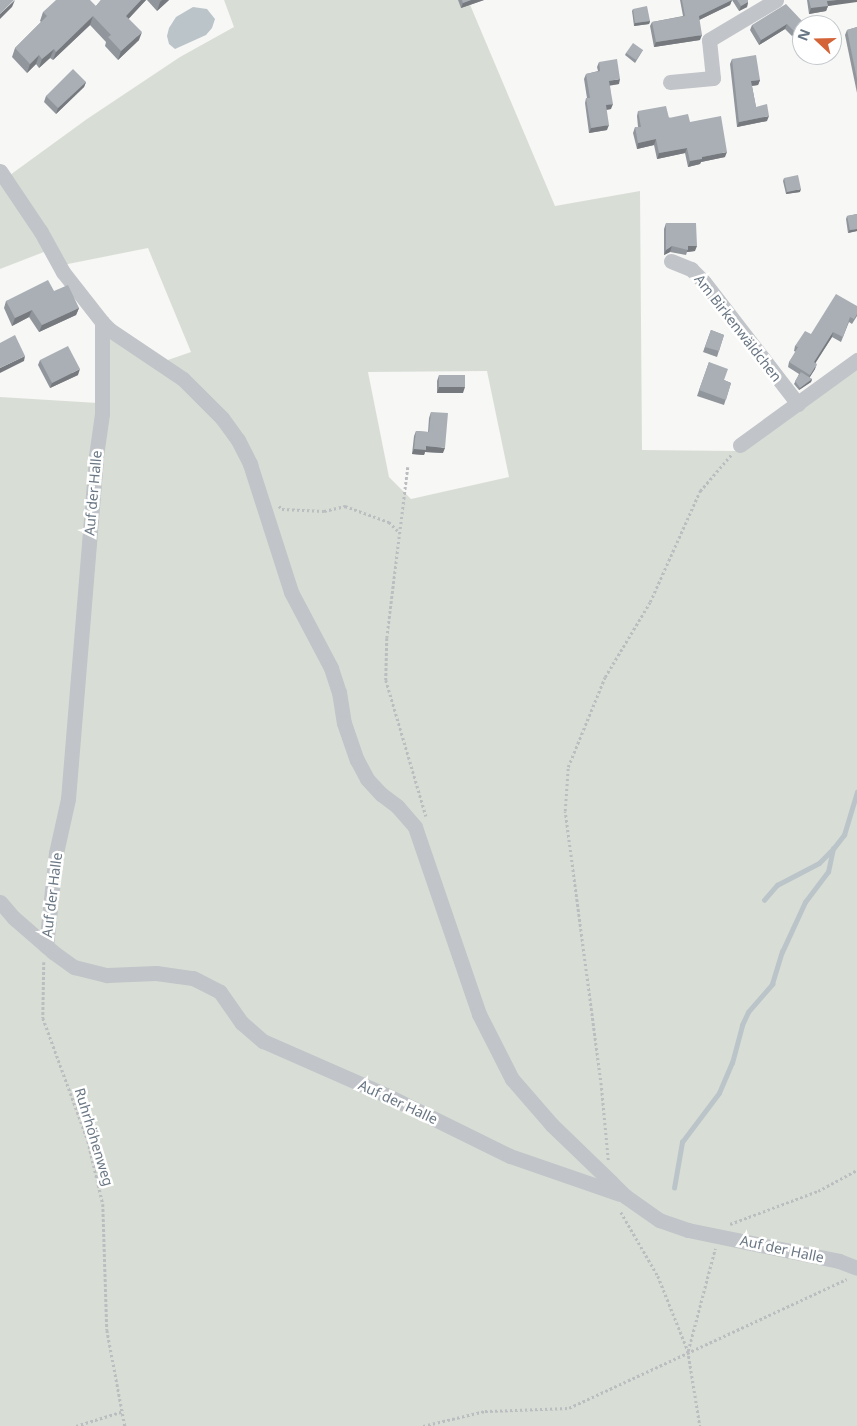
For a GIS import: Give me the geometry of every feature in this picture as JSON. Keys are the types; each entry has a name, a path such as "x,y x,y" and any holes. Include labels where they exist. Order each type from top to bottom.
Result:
{"street":[{"path":"670,82 713,78 710,40 776,0"},
{"name":"Auf der Halle","path":"0,171 41,232 63,272 102,322 110,330 153,357 183,379 222,418 238,440 250,464 291,592 331,668 344,723 357,760 367,779 380,794 397,806 416,826 479,1014 508,1071 540,1113 609,1186 659,1220 688,1230 821,1257 853,1273"},
{"name":"Am Birkenwäldchen","path":"670,261 691,269 704,282 798,404"},
{"name":"Auf der Halle","path":"102,322 102,414 96,456 69,790 56,853 46,946 74,967 107,975 156,973 193,978 220,992 242,1023 263,1041 386,1096 510,1156 609,1186"},
{"path":"740,444 857,360"},
{"path":"0,902 14,918 46,946"}],"path":[{"path":"700,1426 688,1351 658,1276 609,1186 601,1084 565,810 568,767 605,677 650,602 700,492 740,444"},
{"path":"408,467 387,638 386,680 422,797 427,825"},
{"path":"274,501 282,509 324,511 346,506 389,522 400,534"},
{"name":"Ruhrhöhenweg","path":"46,946 42,980 43,1018 88,1141 103,1204 106,1236 107,1330 126,1426"},
{"path":"423,1426 485,1411 569,1408 853,1273"},
{"path":"76,1426 124,1411"}],"shaded area":[{"path":"224,0 468,0 555,206 640,191 642,450 737,451 857,362 857,1426 0,1426 0,397 98,403 90,456 69,765 61,828 67,827 72,798 100,455 107,394 105,344 113,337 148,357 174,376 220,419 236,441 253,484 278,564 306,631 259,482 244,446 224,416 165,361 191,352 148,248 63,265 10,175 87,119 180,57 234,27","holes":["487,371 509,477 411,499 389,477 368,372"]},
{"path":"193,7 207,9 215,19 212,28 206,35 175,49 169,44 167,36 169,28 176,17"},
{"path":"0,175 49,250 0,269"}],"building":[{"path":"0,0 14,0 0,14"},
{"path":"56,0 90,0 96,6 101,0 141,0 126,16 142,32 121,51 108,37 111,35 93,16 56,52 54,49 42,59 39,55 30,64 15,48 47,16 43,12"},
{"path":"682,0 732,0 699,16 702,35 656,42 652,22 685,16"},
{"path":"737,0 748,0 748,2 741,6"},
{"path":"809,0 837,0 827,1 828,6 811,8"},
{"path":"786,4 796,15 792,15 792,29 787,24 761,40 752,25"},
{"path":"647,6 650,21 635,23 633,9"},
{"path":"857,27 857,79 847,30"},
{"path":"633,43 643,50 636,60 626,53"},
{"path":"756,55 760,80 751,81 756,107 767,104 769,116 739,122 732,59"},
{"path":"617,59 620,79 609,81 613,104 606,105 609,125 591,128 586,98 590,98 586,74 600,71 599,62"},
{"path":"73,69 86,82 58,108 46,96"},
{"path":"666,106 669,118 688,114 690,122 721,116 727,152 690,161 687,148 659,153 656,139 638,143 635,127 641,127 638,111"},
{"path":"798,175 801,189 787,192 784,178"},
{"path":"857,214 857,229 850,230 847,216"},
{"path":"666,223 696,223 697,246 688,246 688,250 672,246 666,250"},
{"path":"48,280 54,291 68,285 79,308 42,325 32,310 15,318 6,301"},
{"path":"836,294 857,306 857,314 854,319 850,317 843,337 833,332 814,362 817,364 810,375 789,362 798,347 795,346 805,331 811,334"},
{"path":"711,330 724,335 719,351 705,347"},
{"path":"15,335 25,356 0,368 0,343"},
{"path":"68,346 80,369 52,383 40,360"},
{"path":"709,362 728,369 724,380 731,383 726,400 699,390"},
{"path":"801,372 812,379 800,388 795,381"},
{"path":"439,375 465,375 465,387 439,387"},
{"path":"431,412 448,413 445,448 426,446 426,450 414,449 416,431 429,432"}],"waterway":[{"path":"674,1188 682,1142 719,1093 732,1063 742,1025 748,1012 772,984 782,952 805,902 828,872 833,849 844,835 857,792"},
{"path":"764,900 777,885 819,863 832,850"}]}
